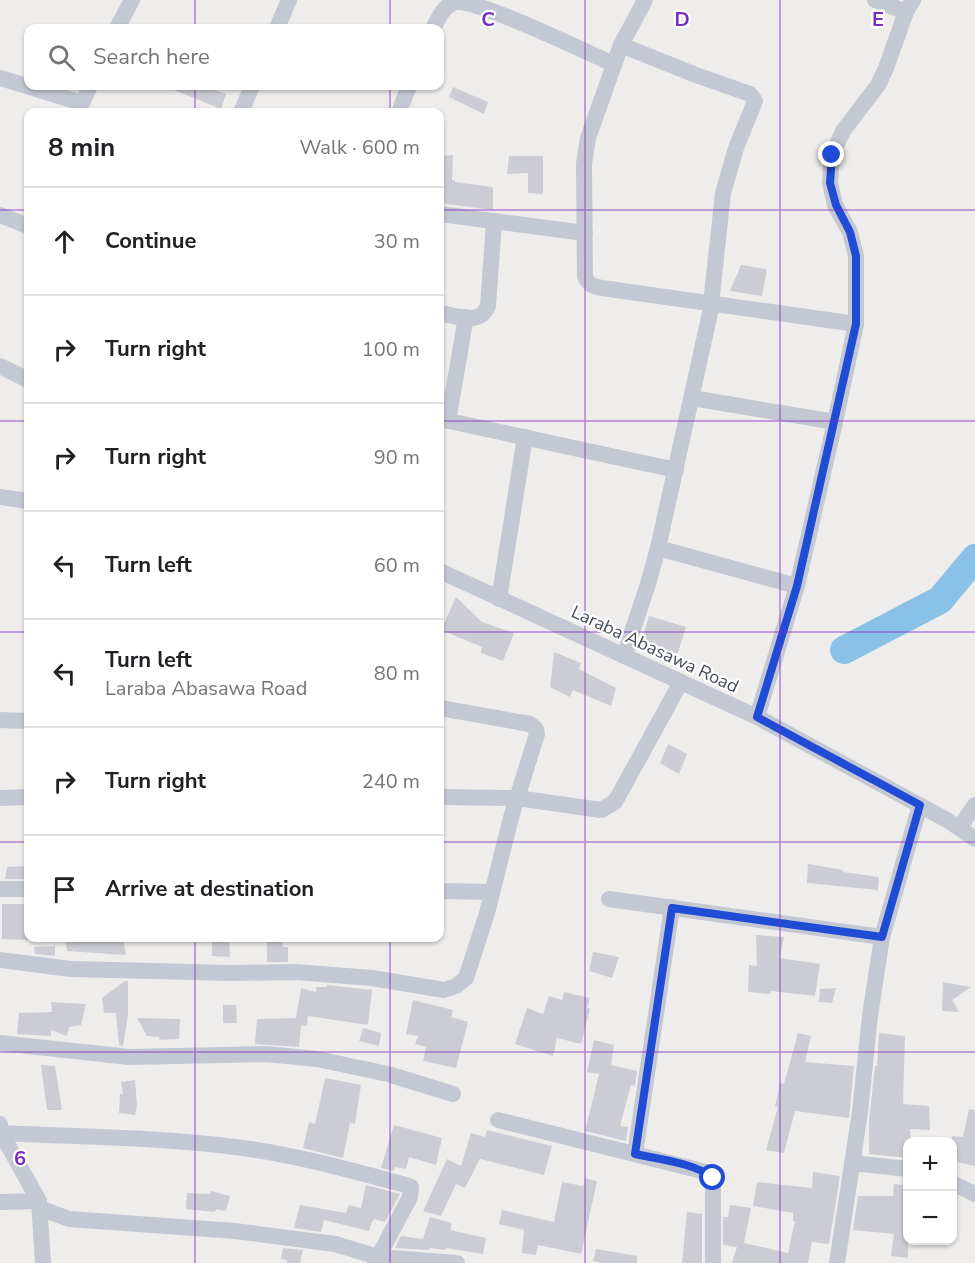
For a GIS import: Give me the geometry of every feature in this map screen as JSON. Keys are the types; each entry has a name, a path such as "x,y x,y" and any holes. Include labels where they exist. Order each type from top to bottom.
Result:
{"street":[{"path":"279,24 289,0"},
{"path":"645,0 613,64 588,138 584,164 585,276 587,282 592,286 856,324"},
{"path":"757,717 797,586 856,324 856,256 850,232 836,205 830,183 832,155 843,131 878,85 909,6 875,0"},
{"path":"436,24 446,7 454,2 465,1 501,6 613,64"},
{"path":"118,24 125,2"},
{"path":"621,45 750,94 754,98 753,107 736,148 723,193 711,304 692,398 658,548 624,656"},
{"path":"0,78 24,87"},
{"path":"32,90 79,108 88,90"},
{"path":"243,108 250,90"},
{"path":"401,108 407,90"},
{"path":"0,215 24,221"},
{"path":"444,215 585,233"},
{"path":"444,314 475,319 482,317 488,306 494,222"},
{"path":"466,317 444,420 676,470"},
{"path":"0,366 24,378"},
{"path":"692,398 835,422"},
{"path":"499,599 525,437"},
{"path":"0,497 24,500"},
{"path":"658,548 797,586"},
{"name":"Laraba Abasawa Road","path":"444,574 757,717 920,805 975,839"},
{"path":"444,797 517,798 601,810 608,808 615,802 681,682"},
{"path":"0,960 72,969 296,972 372,978 444,990 456,986 466,978 537,734 536,729 530,724 444,709"},
{"path":"0,720 24,721"},
{"path":"0,798 24,797"},
{"path":"837,1263 860,1112 870,1016 882,937 920,805"},
{"path":"959,828 975,805"},
{"path":"0,889 24,890"},
{"path":"444,891 492,892"},
{"path":"609,899 882,937"},
{"path":"635,1154 672,908"},
{"path":"0,1043 129,1057 266,1054 316,1059 388,1074 453,1094"},
{"path":"498,1120 706,1172 713,1178 713,1263"},
{"path":"1,1128 40,1204 43,1263"},
{"path":"1,1128 235,1147 294,1156 406,1185 411,1188 410,1197 376,1260"},
{"path":"852,1162 903,1168"},
{"path":"957,1185 975,1194"},
{"path":"0,1202 40,1204 69,1219 235,1231 303,1239 344,1246 376,1260 457,1263"}],"building":[{"path":"453,87 488,102 484,114 449,97"},
{"path":"174,90 215,90 226,94 221,108"},
{"path":"453,155 452,180 455,182 493,187 493,210 444,204 444,156"},
{"path":"509,156 543,156 543,194 528,193 528,173 507,174"},
{"path":"741,265 767,269 762,296 730,291"},
{"path":"456,597 482,622 514,633 503,661 481,653 482,647 444,631 444,623"},
{"path":"649,616 686,627 675,662 639,649"},
{"path":"554,652 581,663 579,669 616,688 611,706 573,690 570,697 550,687"},
{"path":"668,744 687,754 679,774 660,763"},
{"path":"808,864 879,877 878,890 807,883"},
{"path":"24,866 24,879 5,879 7,867"},
{"path":"2,904 24,904 24,940 2,939"},
{"path":"756,935 784,937 780,958 820,964 815,996 771,991 770,994 748,992 749,965 757,966"},
{"path":"66,942 124,942 126,955 67,951"},
{"path":"212,942 229,942 230,957 212,956"},
{"path":"267,942 282,942 283,947 288,947 288,962 267,962"},
{"path":"55,946 55,956 35,954 34,947"},
{"path":"593,952 619,957 612,978 589,971"},
{"path":"128,981 128,1016 123,1046 119,1045 116,1013 104,1013 102,998"},
{"path":"943,982 971,987 952,1000 959,1012 942,1011"},
{"path":"327,985 372,990 368,1025 308,1016 307,1026 301,1026 299,1047 255,1044 257,1019 296,1018 301,988 316,992 316,987 327,987"},
{"path":"836,988 832,1003 819,1002 820,989"},
{"path":"564,992 590,998 587,1008 590,1009 581,1044 557,1038 553,1056 515,1044 527,1008 543,1014 549,996 562,1000"},
{"path":"413,1000 453,1010 451,1017 468,1022 456,1068 423,1061 426,1047 415,1044 418,1036 406,1034"},
{"path":"51,1002 86,1004 81,1025 69,1027 67,1036 51,1030 51,1036 17,1034 19,1013 52,1012"},
{"path":"223,1005 236,1005 237,1023 223,1023"},
{"path":"137,1018 180,1019 179,1039 159,1040 160,1037 147,1036"},
{"path":"363,1028 381,1033 379,1046 359,1041"},
{"path":"798,1033 811,1036 805,1062 854,1066 849,1118 795,1111 784,1153 766,1150 778,1107 775,1106 780,1083 784,1084"},
{"path":"879,1033 905,1036 903,1104 929,1106 930,1130 910,1129 911,1137 903,1137 903,1157 869,1154 869,1121 875,1066 877,1066"},
{"path":"594,1040 614,1045 611,1065 637,1071 635,1086 631,1085 620,1126 628,1127 626,1141 585,1131 599,1074 587,1072"},
{"path":"41,1065 55,1066 62,1110 47,1110"},
{"path":"325,1078 361,1085 355,1124 350,1123 343,1158 303,1148 309,1122 315,1124"},
{"path":"135,1080 137,1105 135,1115 119,1113 120,1094 123,1094 121,1082"},
{"path":"969,1109 975,1110 975,1166 957,1162 957,1137 952,1136 963,1137"},
{"path":"394,1125 442,1138 436,1165 409,1157 406,1169 395,1167 394,1171 381,1168"},
{"path":"487,1130 552,1146 544,1175 480,1159 465,1188 456,1184 441,1216 423,1211 447,1159 461,1166 471,1133 485,1137"},
{"path":"813,1172 840,1176 829,1244 812,1242 808,1263 732,1263 737,1247 723,1245 723,1217 728,1217 730,1205 751,1208 744,1243 788,1253 795,1221 793,1221 793,1213 753,1206 757,1182 812,1188"},
{"path":"585,1178 597,1181 581,1254 538,1245 536,1255 522,1253 524,1230 499,1224 502,1210 554,1222 562,1182 583,1186"},
{"path":"894,1184 903,1185 903,1245 908,1245 908,1258 891,1256 894,1234 853,1230 858,1196 893,1196"},
{"path":"366,1185 400,1194 385,1222 374,1219 369,1231 324,1220 321,1232 294,1228 300,1205 346,1213 349,1205 361,1208"},
{"path":"211,1191 230,1196 226,1211 186,1209 187,1193 210,1194"},
{"path":"687,1212 702,1214 702,1263 682,1263"},
{"path":"430,1217 452,1223 450,1230 486,1238 483,1254 446,1248 445,1250 430,1248 429,1250 395,1248 401,1236 423,1239"},
{"path":"283,1248 303,1250 300,1263 286,1263 287,1260 281,1259"},
{"path":"596,1249 637,1256 637,1263 593,1261"}],"waterway":[{"path":"844,650 940,600 975,558"}],"route":[{"path":"713,1178 706,1172 635,1154 672,908 882,937 920,805 757,717 797,586 856,324 856,256 850,232 836,205 830,183 832,155"}]}
